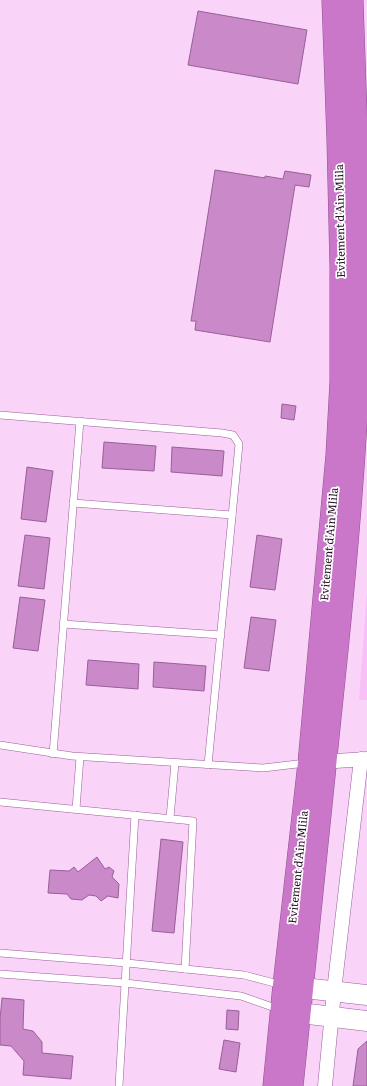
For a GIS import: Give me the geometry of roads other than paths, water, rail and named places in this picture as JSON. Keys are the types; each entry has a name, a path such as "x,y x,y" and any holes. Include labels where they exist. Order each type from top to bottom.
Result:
{"highway":[{"name":"Evitement d'Ain Mlila","path":"318,762 341,382 339,148 333,0"},
{"name":"Evitement d'Ain Mlila","path":"274,1086 291,1012 318,762 349,526 358,381 358,184 352,0"},
{"name":"Evitement d'Ain Mlila","path":"291,1012 292,1086"}],"street":[{"path":"318,762 364,759 334,991 333,1016 325,1086"},
{"path":"294,986 367,995"},
{"path":"291,1012 367,1021"}],"lane":[{"path":"0,414 233,435 239,444 208,765"},
{"path":"53,754 80,421"},
{"path":"73,503 232,515"},
{"path":"63,624 221,635"},
{"path":"0,745 80,757 263,768 318,762"},
{"path":"76,810 80,757"},
{"path":"170,818 175,763"},
{"path":"0,802 192,820 185,969"},
{"path":"119,1086 135,815"},
{"path":"0,953 126,963 244,975 294,986"},
{"path":"0,974 125,984 241,996 291,1012"}]}
